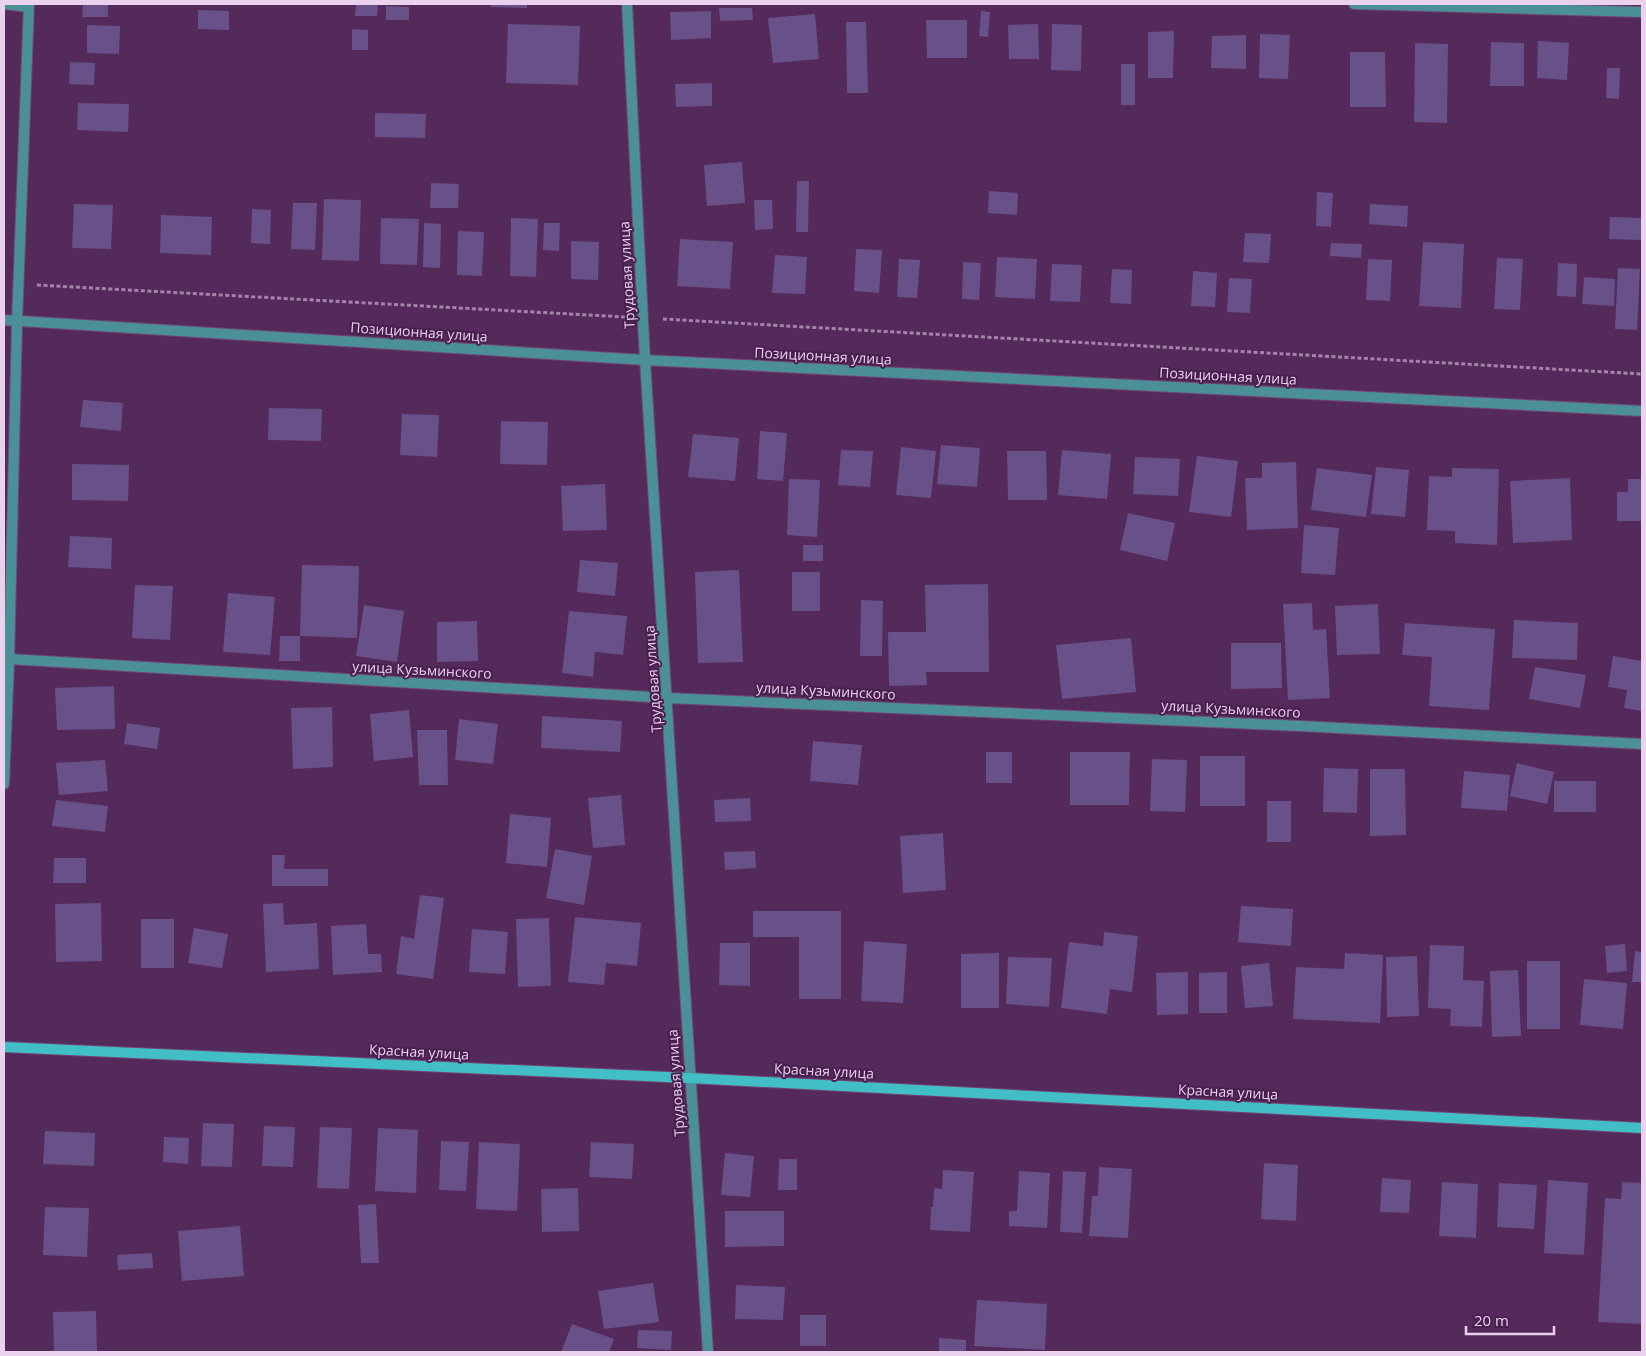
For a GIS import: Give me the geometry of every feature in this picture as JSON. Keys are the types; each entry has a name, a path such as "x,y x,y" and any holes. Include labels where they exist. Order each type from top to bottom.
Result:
{"main road":[{"name":"Красная улица","path":"4,1047 690,1078 1642,1128"}],"street":[{"path":"4,4 29,5 17,321 4,784"},
{"name":"Трудовая улица","path":"627,4 645,360 668,698 708,1352"},
{"path":"1354,4 1642,12"},
{"name":"Позиционная улица","path":"4,320 645,360 1642,411"},
{"name":"улица Кузьминского","path":"9,659 668,698 1300,726 1642,744"}],"path":[{"path":"19,284 1642,374"}],"building":[{"path":"83,4 108,4 108,17 82,17"},
{"path":"356,4 378,4 377,16 355,16"},
{"path":"491,4 527,4 527,8 491,7"},
{"path":"386,6 409,7 409,20 386,20"},
{"path":"719,8 752,8 753,20 720,21"},
{"path":"198,10 229,11 229,30 198,29"},
{"path":"711,11 711,38 671,40 670,12"},
{"path":"981,11 990,12 988,37 979,36"},
{"path":"815,14 819,59 773,63 768,18"},
{"path":"926,20 967,20 967,58 927,58"},
{"path":"846,22 866,22 868,93 847,93"},
{"path":"508,24 580,26 578,85 506,83"},
{"path":"1038,24 1039,59 1009,59 1008,25"},
{"path":"1052,24 1082,25 1081,71 1051,70"},
{"path":"87,25 120,26 119,54 87,53"},
{"path":"352,29 368,30 368,50 352,50"},
{"path":"1174,31 1173,78 1148,78 1148,32"},
{"path":"1260,34 1290,35 1288,79 1259,78"},
{"path":"1246,35 1246,69 1211,68 1212,36"},
{"path":"1538,41 1569,43 1567,80 1537,78"},
{"path":"1491,42 1524,43 1524,86 1490,86"},
{"path":"1415,43 1448,44 1447,123 1414,122"},
{"path":"1350,52 1385,52 1386,107 1350,107"},
{"path":"70,62 95,63 94,85 69,84"},
{"path":"1121,64 1135,64 1135,105 1121,105"},
{"path":"1607,68 1620,68 1619,99 1606,98"},
{"path":"712,83 712,106 676,107 675,84"},
{"path":"78,103 129,104 128,132 77,130"},
{"path":"375,113 426,114 425,138 375,137"},
{"path":"742,162 745,203 707,206 704,165"},
{"path":"797,181 809,181 808,232 796,232"},
{"path":"431,183 459,184 458,208 430,208"},
{"path":"989,191 1018,193 1017,215 988,213"},
{"path":"1317,192 1333,193 1331,227 1316,226"},
{"path":"324,199 361,200 359,261 322,260"},
{"path":"754,200 772,200 773,229 755,230"},
{"path":"293,203 317,203 315,250 291,249"},
{"path":"74,204 113,205 111,249 72,248"},
{"path":"1370,204 1408,206 1407,227 1369,224"},
{"path":"252,209 271,210 270,244 251,243"},
{"path":"161,215 212,217 211,255 160,253"},
{"path":"1610,217 1642,218 1642,240 1609,239"},
{"path":"381,218 419,219 417,265 380,264"},
{"path":"511,218 538,219 536,277 510,276"},
{"path":"424,223 441,224 440,268 423,267"},
{"path":"544,223 560,223 559,251 543,250"},
{"path":"458,231 484,232 482,276 457,275"},
{"path":"1245,233 1271,234 1269,263 1243,262"},
{"path":"680,239 733,242 730,289 677,286"},
{"path":"571,241 599,242 598,280 571,279"},
{"path":"1423,242 1464,244 1461,308 1419,306"},
{"path":"1331,243 1362,244 1361,258 1330,256"},
{"path":"856,249 882,250 879,293 854,291"},
{"path":"775,255 807,257 805,294 772,293"},
{"path":"997,257 1037,259 1035,299 995,297"},
{"path":"1497,258 1523,259 1520,310 1494,309"},
{"path":"899,259 920,260 917,298 897,297"},
{"path":"1368,259 1392,260 1390,301 1366,300"},
{"path":"963,262 981,263 979,300 962,299"},
{"path":"1558,263 1577,264 1576,297 1557,296"},
{"path":"1052,264 1082,265 1080,302 1050,301"},
{"path":"1618,268 1640,269 1637,330 1615,329"},
{"path":"1112,269 1132,270 1131,304 1110,303"},
{"path":"1193,271 1217,273 1215,307 1191,306"},
{"path":"1584,277 1615,279 1614,306 1582,304"},
{"path":"1229,278 1252,279 1250,313 1227,312"},
{"path":"83,400 123,403 121,431 80,427"},
{"path":"269,408 322,409 321,441 268,440"},
{"path":"402,414 439,415 437,457 400,455"},
{"path":"501,421 548,422 547,465 500,464"},
{"path":"760,431 787,433 783,481 757,479"},
{"path":"693,434 739,438 735,481 688,477"},
{"path":"941,445 980,448 977,487 937,484"},
{"path":"901,447 936,451 931,498 896,495"},
{"path":"841,450 873,451 870,487 838,485"},
{"path":"1062,450 1111,454 1107,499 1058,495"},
{"path":"1007,451 1046,451 1047,500 1008,500"},
{"path":"1197,456 1238,461 1231,517 1189,512"},
{"path":"1135,457 1180,459 1178,496 1133,494"},
{"path":"1296,462 1298,528 1247,530 1245,478 1262,478 1262,463"},
{"path":"72,464 129,465 128,501 72,500"},
{"path":"1376,467 1409,470 1405,517 1371,514"},
{"path":"1317,468 1372,475 1366,517 1311,510"},
{"path":"1452,468 1499,469 1497,545 1455,543 1455,531 1427,530 1429,476 1452,477"},
{"path":"1570,478 1572,540 1513,543 1510,481"},
{"path":"789,479 820,480 817,537 787,535"},
{"path":"1628,479 1642,479 1642,521 1617,521 1617,492 1628,492"},
{"path":"605,484 607,530 563,531 561,486"},
{"path":"1128,513 1175,523 1167,561 1120,550"},
{"path":"1304,525 1339,528 1335,575 1301,573"},
{"path":"70,536 112,538 111,569 68,567"},
{"path":"803,545 823,545 823,561 803,561"},
{"path":"580,560 618,563 615,596 577,592"},
{"path":"302,565 359,566 357,638 300,636"},
{"path":"739,570 743,662 698,663 695,572"},
{"path":"792,572 820,572 820,611 792,611"},
{"path":"988,584 989,672 926,672 927,685 889,686 888,632 926,632 925,585"},
{"path":"135,585 173,586 170,640 132,638"},
{"path":"228,593 275,597 270,655 223,652"},
{"path":"861,600 883,601 882,656 860,656"},
{"path":"1312,603 1313,630 1326,629 1330,698 1288,700 1283,604"},
{"path":"1378,604 1380,654 1337,655 1335,606"},
{"path":"364,605 404,611 397,662 356,656"},
{"path":"569,611 627,616 623,655 595,652 593,677 562,673"},
{"path":"1514,620 1578,623 1577,660 1512,658"},
{"path":"477,621 478,661 437,662 437,622"},
{"path":"1405,623 1495,629 1489,710 1429,706 1432,657 1402,655"},
{"path":"280,636 300,636 300,661 279,661"},
{"path":"1131,638 1136,692 1062,699 1056,645"},
{"path":"1231,643 1281,643 1282,688 1231,689"},
{"path":"1613,656 1642,661 1642,711 1624,708 1627,690 1608,687"},
{"path":"1535,667 1586,675 1580,708 1529,699"},
{"path":"114,686 115,729 57,730 55,688"},
{"path":"332,707 333,767 293,769 291,708"},
{"path":"409,710 413,757 374,761 370,714"},
{"path":"542,716 622,721 620,752 541,748"},
{"path":"459,719 498,724 493,764 455,760"},
{"path":"127,723 160,728 157,749 124,744"},
{"path":"417,730 447,730 448,785 419,785"},
{"path":"813,741 862,745 858,785 810,781"},
{"path":"986,752 1012,752 1012,783 986,783"},
{"path":"1070,752 1130,752 1129,805 1070,805"},
{"path":"1200,756 1245,756 1245,806 1200,806"},
{"path":"1152,759 1187,760 1185,812 1150,811"},
{"path":"105,760 108,791 59,795 56,763"},
{"path":"1517,763 1554,772 1547,804 1510,796"},
{"path":"1324,768 1358,769 1357,813 1323,812"},
{"path":"1370,769 1405,769 1406,835 1370,836"},
{"path":"1464,771 1510,775 1507,811 1461,808"},
{"path":"1554,781 1596,781 1596,812 1554,812"},
{"path":"621,795 625,845 593,848 588,798"},
{"path":"750,798 751,821 715,822 714,800"},
{"path":"56,800 108,806 105,832 52,826"},
{"path":"1267,801 1291,801 1291,842 1267,842"},
{"path":"510,814 551,818 547,867 506,863"},
{"path":"943,833 946,890 903,893 900,836"},
{"path":"555,849 592,856 584,905 546,898"},
{"path":"755,851 756,868 725,870 724,852"},
{"path":"272,855 285,855 284,869 328,869 328,886 272,886"},
{"path":"54,858 86,858 86,883 53,883"},
{"path":"420,895 444,898 433,979 396,974 401,936 414,939"},
{"path":"101,903 102,961 56,962 55,904"},
{"path":"283,903 284,925 317,923 319,969 266,972 263,904"},
{"path":"1241,906 1293,909 1291,946 1238,942"},
{"path":"753,911 841,911 841,999 799,999 799,937 753,937"},
{"path":"575,917 641,923 637,966 606,963 604,985 568,982"},
{"path":"549,918 551,986 518,987 516,919"},
{"path":"141,919 174,919 174,968 141,968"},
{"path":"366,924 368,954 381,954 382,972 333,975 331,926"},
{"path":"194,928 228,934 222,968 188,963"},
{"path":"472,929 508,932 505,974 469,972"},
{"path":"1104,932 1138,936 1132,992 1110,989 1107,1014 1061,1008 1069,942 1103,946"},
{"path":"864,941 907,944 903,1003 861,1001"},
{"path":"720,943 750,943 750,986 719,985"},
{"path":"1625,944 1627,971 1607,973 1605,946"},
{"path":"1430,945 1464,946 1463,980 1484,981 1482,1027 1450,1026 1451,1009 1428,1008"},
{"path":"1635,951 1642,952 1642,982 1632,982"},
{"path":"999,953 999,1008 961,1008 961,954"},
{"path":"1345,953 1383,955 1380,1023 1293,1019 1296,967 1344,969"},
{"path":"1417,956 1419,1016 1387,1017 1386,957"},
{"path":"1008,957 1052,958 1049,1007 1006,1004"},
{"path":"1527,961 1560,961 1560,1029 1527,1029"},
{"path":"1269,963 1273,1006 1245,1008 1241,966"},
{"path":"1518,970 1521,1036 1492,1037 1490,971"},
{"path":"1188,972 1188,1014 1157,1015 1156,973"},
{"path":"1227,972 1227,1013 1199,1013 1199,973"},
{"path":"1584,979 1627,983 1623,1029 1580,1025"},
{"path":"203,1123 234,1124 232,1167 201,1166"},
{"path":"264,1126 295,1127 293,1167 262,1166"},
{"path":"320,1127 352,1128 349,1189 317,1188"},
{"path":"378,1128 418,1130 416,1193 375,1191"},
{"path":"45,1131 95,1133 94,1166 43,1164"},
{"path":"164,1137 189,1138 188,1164 163,1162"},
{"path":"441,1141 469,1142 466,1191 439,1190"},
{"path":"479,1142 520,1144 517,1211 476,1209"},
{"path":"591,1142 634,1144 632,1179 589,1177"},
{"path":"725,1153 754,1156 750,1197 721,1195"},
{"path":"779,1159 797,1159 797,1190 778,1190"},
{"path":"1264,1163 1298,1165 1296,1221 1261,1219"},
{"path":"1099,1167 1132,1169 1128,1238 1089,1236 1092,1196 1098,1196"},
{"path":"943,1170 974,1172 970,1232 930,1230 934,1188 942,1189"},
{"path":"1019,1171 1050,1173 1047,1228 1009,1226 1009,1211 1017,1211"},
{"path":"1063,1171 1086,1172 1082,1233 1060,1232"},
{"path":"1382,1178 1411,1180 1409,1213 1380,1212"},
{"path":"1548,1180 1588,1183 1584,1255 1544,1253"},
{"path":"1442,1182 1478,1184 1476,1238 1439,1236"},
{"path":"1622,1182 1642,1183 1642,1324 1598,1322 1605,1198 1621,1199"},
{"path":"1499,1183 1537,1185 1534,1229 1497,1227"},
{"path":"578,1188 579,1231 542,1232 541,1189"},
{"path":"376,1204 379,1263 361,1263 358,1205"},
{"path":"45,1207 89,1208 87,1257 43,1255"},
{"path":"725,1211 784,1211 784,1246 725,1247"},
{"path":"240,1226 244,1276 182,1281 178,1231"},
{"path":"152,1253 153,1268 118,1270 117,1255"},
{"path":"653,1283 659,1322 604,1329 598,1291"},
{"path":"736,1285 785,1287 783,1320 735,1319"},
{"path":"977,1300 1047,1304 1045,1350 974,1346"},
{"path":"96,1311 97,1352 54,1352 53,1312"},
{"path":"800,1315 826,1315 826,1346 800,1346"},
{"path":"572,1324 614,1339 609,1352 561,1352"},
{"path":"638,1330 672,1331 671,1350 637,1348"},
{"path":"939,1338 966,1340 966,1352 939,1352"}]}
